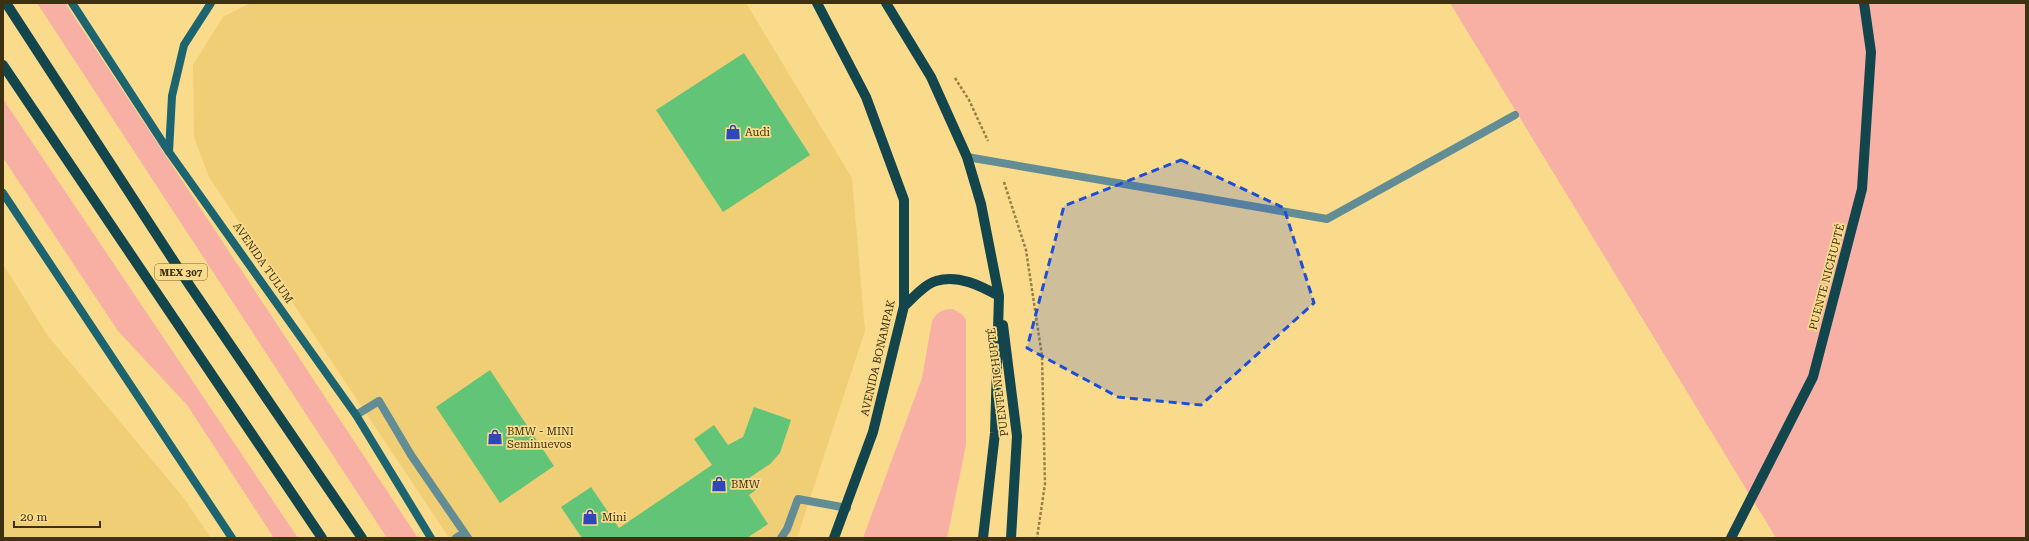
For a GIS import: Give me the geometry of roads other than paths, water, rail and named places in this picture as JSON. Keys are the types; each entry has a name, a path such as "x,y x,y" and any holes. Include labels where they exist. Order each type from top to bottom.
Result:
{"main road":[{"name":"MEX 307","path":"6,3 190,286 362,538"},
{"name":"AVENIDA BONAMPAK","path":"817,3 866,97 904,200 904,306 873,432 847,508 834,538"},
{"path":"886,3 931,77 967,157 981,204 999,296 995,432 983,538"},
{"name":"PUENTE NICHUPTÉ","path":"1731,538 1813,377 1862,189 1870,52 1864,3"},
{"name":"MEX 307","path":"3,65 322,538"},
{"path":"904,306 935,281 951,279 970,282 999,296"},
{"name":"PUENTE NICHUPTÉ","path":"999,296 1017,436 1011,538"}],"street":[{"name":"AVENIDA TULUM","path":"72,3 169,152 356,415 431,538"},
{"path":"169,152 172,96 184,45 211,3"},
{"path":"3,193 232,538"}],"lane":[{"path":"967,157 1326,219 1516,115"},
{"path":"356,415 380,401 411,455 466,535 456,538"},
{"path":"781,538 787,529 798,499 847,508"}],"place":[{"name":"Audi","path":"733,132"},
{"name":"BMW - MINI Seminuevos","path":"495,437"},
{"name":"BMW","path":"719,484"},
{"name":"Mini","path":"590,517"}]}
